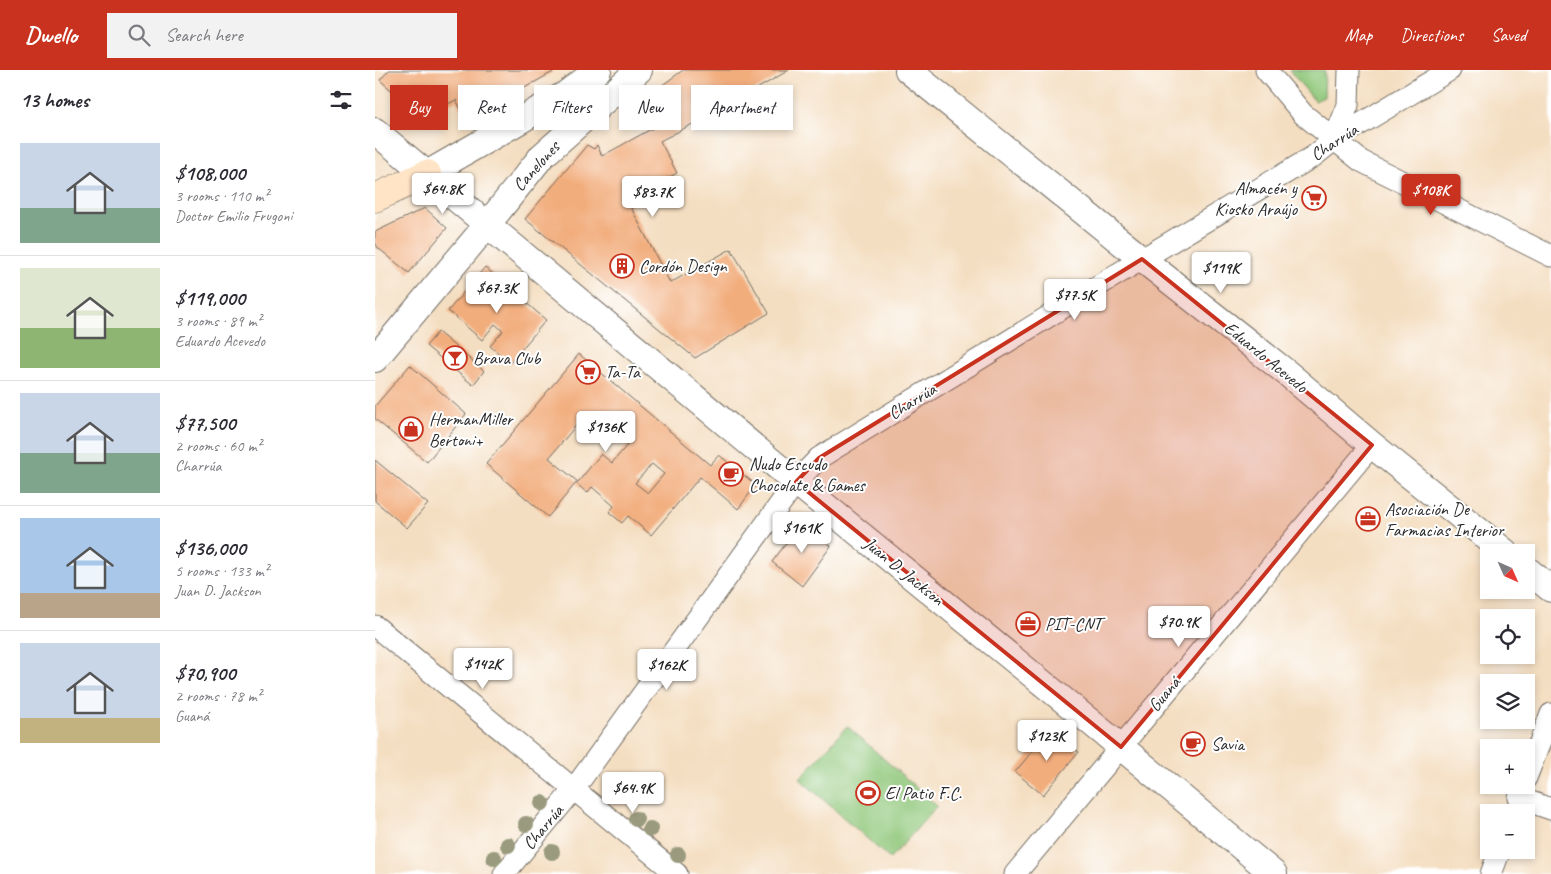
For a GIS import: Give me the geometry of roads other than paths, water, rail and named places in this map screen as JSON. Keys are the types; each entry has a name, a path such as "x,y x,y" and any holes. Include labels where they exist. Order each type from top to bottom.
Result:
{"main road":[{"path":"375,198 427,174"}],"street":[{"path":"427,174 566,94 598,70"},
{"name":"Canelones","path":"375,359 542,156 639,70"},
{"name":"Eduardo Acevedo","path":"908,70 1287,373 1371,445 1495,544"},
{"path":"1266,70 1303,114 1361,161 1551,256"},
{"path":"1335,140 1348,105 1349,70"},
{"name":"Charrúa","path":"504,874 574,789 796,482 819,458 1142,258 1314,156 1335,140 1450,70"},
{"name":"Juan D. Jackson","path":"375,131 796,482 1274,874"},
{"name":"Guaná","path":"1015,874 1371,445"},
{"path":"1535,576 1551,589"},
{"path":"375,626 677,874"},
{"path":"1535,756 1551,714"},
{"path":"1523,794 1551,810"},
{"path":"1491,874 1497,859"}],"place":[{"name":"Almacén y Kiosko Araújo","path":"1314,198"},
{"name":"Cordón Design","path":"622,266"},
{"name":"Brava Club","path":"455,358"},
{"name":"Ta-Ta","path":"588,372"},
{"name":"HermanMiller Bertoni+","path":"411,429"},
{"name":"Nudo Escudo Chocolate & Games","path":"731,474"},
{"name":"Asociación De Farmacias Interior","path":"1368,519"},
{"name":"PIT-CNT","path":"1028,624"},
{"name":"Savia","path":"1193,744"},
{"name":"El Patio F.C.","path":"868,793"}]}
